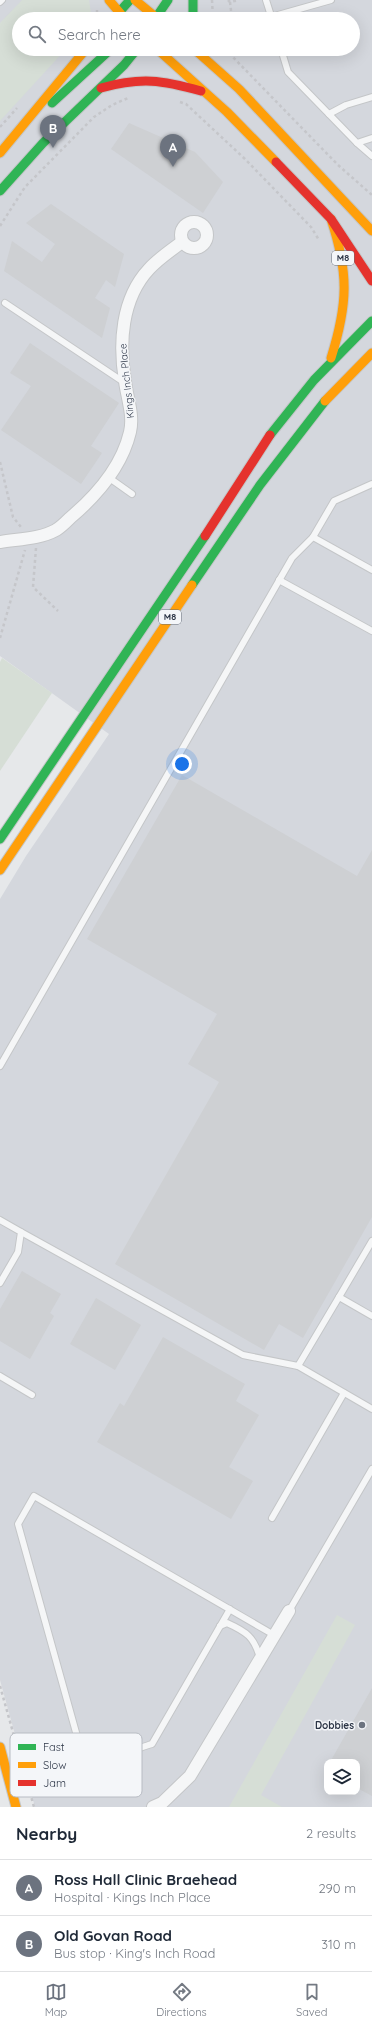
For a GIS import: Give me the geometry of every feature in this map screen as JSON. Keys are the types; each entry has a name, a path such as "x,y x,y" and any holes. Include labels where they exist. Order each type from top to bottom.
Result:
{"main road":[{"path":"109,0 116,12"},
{"path":"122,12 130,0"},
{"path":"135,0 148,12"},
{"path":"160,12 168,0"},
{"path":"193,0 193,12"},
{"path":"0,153 80,56"},
{"path":"13,139 103,56"},
{"path":"0,191 20,166 98,88 124,65 131,56"},
{"path":"165,56 206,92 331,219 372,281"},
{"path":"203,56 240,89 337,195 369,224 372,231"},
{"path":"98,88 117,83 152,79 206,92"},
{"name":"M8","path":"329,363 343,315 346,278 340,245 331,219"},
{"name":"M8","path":"0,839 228,502 263,445 302,392 329,363 372,322"},
{"name":"M8","path":"0,870 256,491 324,402 372,353"},
{"path":"351,373 365,371"},
{"path":"0,1747 10,1784"},
{"path":"13,1797 16,1807"}],"street":[{"name":"Kings Inch Place","path":"0,542 36,537 57,530 92,499 116,466 130,432 130,403 125,383 121,338 128,309 136,288 148,269 182,242"},
{"path":"153,1807 162,1803 190,1776 289,1611"}],"lane":[{"path":"266,0 270,12"},
{"path":"292,12 331,0"},
{"path":"283,56 288,72 357,143 372,156"},
{"path":"329,114 346,105 372,97"},
{"path":"357,143 372,138"},
{"path":"5,302 125,383"},
{"path":"108,477 132,494"},
{"path":"0,1066 292,558 313,537 334,501 372,484"},
{"path":"313,537 372,570"},
{"path":"279,580 372,631"},
{"path":"0,1220 243,1356 298,1366 372,1409"},
{"path":"0,1283 18,1252 21,1232"},
{"path":"298,1366 372,1241"},
{"path":"339,1297 372,1316"},
{"path":"0,1376 32,1395"},
{"path":"272,1518 344,1393"},
{"path":"289,1611 372,1470"},
{"path":"75,1733 18,1524 34,1496 274,1635"},
{"path":"142,1747 152,1744 230,1609"},
{"path":"220,1626 227,1623 239,1628 252,1637 260,1658"}],"path":[{"path":"212,0 212,12"},
{"path":"231,12 229,1 239,0"},
{"path":"233,56 338,164 372,195"},
{"path":"0,226 25,187 94,117 112,105 134,97"},
{"path":"179,101 186,104 245,159 311,227 320,241"}],"shaded area":[{"path":"0,0 372,0 372,1807 35,1807 32,1797 142,1797 142,1733 15,1733 0,1680 0,899 26,856 109,734 0,656"},
{"path":"22,0 89,0 91,12 12,12 12,56 60,56 0,121 0,23"},
{"path":"2,658 52,693 0,771 0,662"},
{"path":"337,1615 355,1625 261,1795 282,1807 229,1807"}],"building":[{"path":"129,123 195,152 223,182 203,213 111,149"},
{"path":"51,204 124,254 115,287 106,280 95,298 110,308 102,338 4,271 12,241 42,262 55,244 26,223"},
{"path":"30,343 119,403 91,446 102,453 81,484 1,430 31,386 10,373"},
{"path":"182,775 357,876 372,850 372,1217 303,1338 279,1324 264,1350 115,1264 219,1082 188,1064 217,1014 87,939"},
{"path":"22,1271 61,1294 50,1313 54,1316 30,1359 0,1341 0,1309"},
{"path":"96,1298 141,1325 115,1370 70,1344"},
{"path":"163,1337 245,1384 236,1401 259,1415 229,1467 253,1481 231,1519 97,1442 120,1403 124,1406"},
{"name":"Dobbies","path":"372,1688 372,1796 360,1790 360,1759 332,1759"}],"traffic: fast":[{"path":"119,12 130,0"},
{"path":"160,12 168,0"},
{"path":"193,0 193,12"},
{"path":"52,103 103,56"},
{"path":"0,191 43,143 124,65 131,56"},
{"path":"270,435 314,380 372,321"},
{"path":"192,585 260,485 325,401"},
{"path":"0,839 205,536"}],"traffic: slow":[{"path":"109,0 119,12"},
{"path":"135,0 150,12"},
{"path":"0,153 80,56"},
{"path":"165,56 227,112 276,162"},
{"path":"202,56 239,89 372,231"},
{"path":"331,219 341,256 344,288 341,321 331,358"},
{"path":"325,401 372,353"},
{"path":"0,870 192,585"},
{"path":"0,1747 10,1784"},
{"path":"13,1797 16,1807"}],"traffic: jam":[{"path":"101,88 128,82 151,81 175,84 201,91"},
{"path":"276,162 331,219 372,281"},
{"path":"205,536 270,435"}],"place":[{"name":"Old Govan Road","path":"53,148"},
{"name":"Ross Hall Clinic Braehead","path":"173,167"},
{"name":"Dobbies","path":"362,1725"}]}
